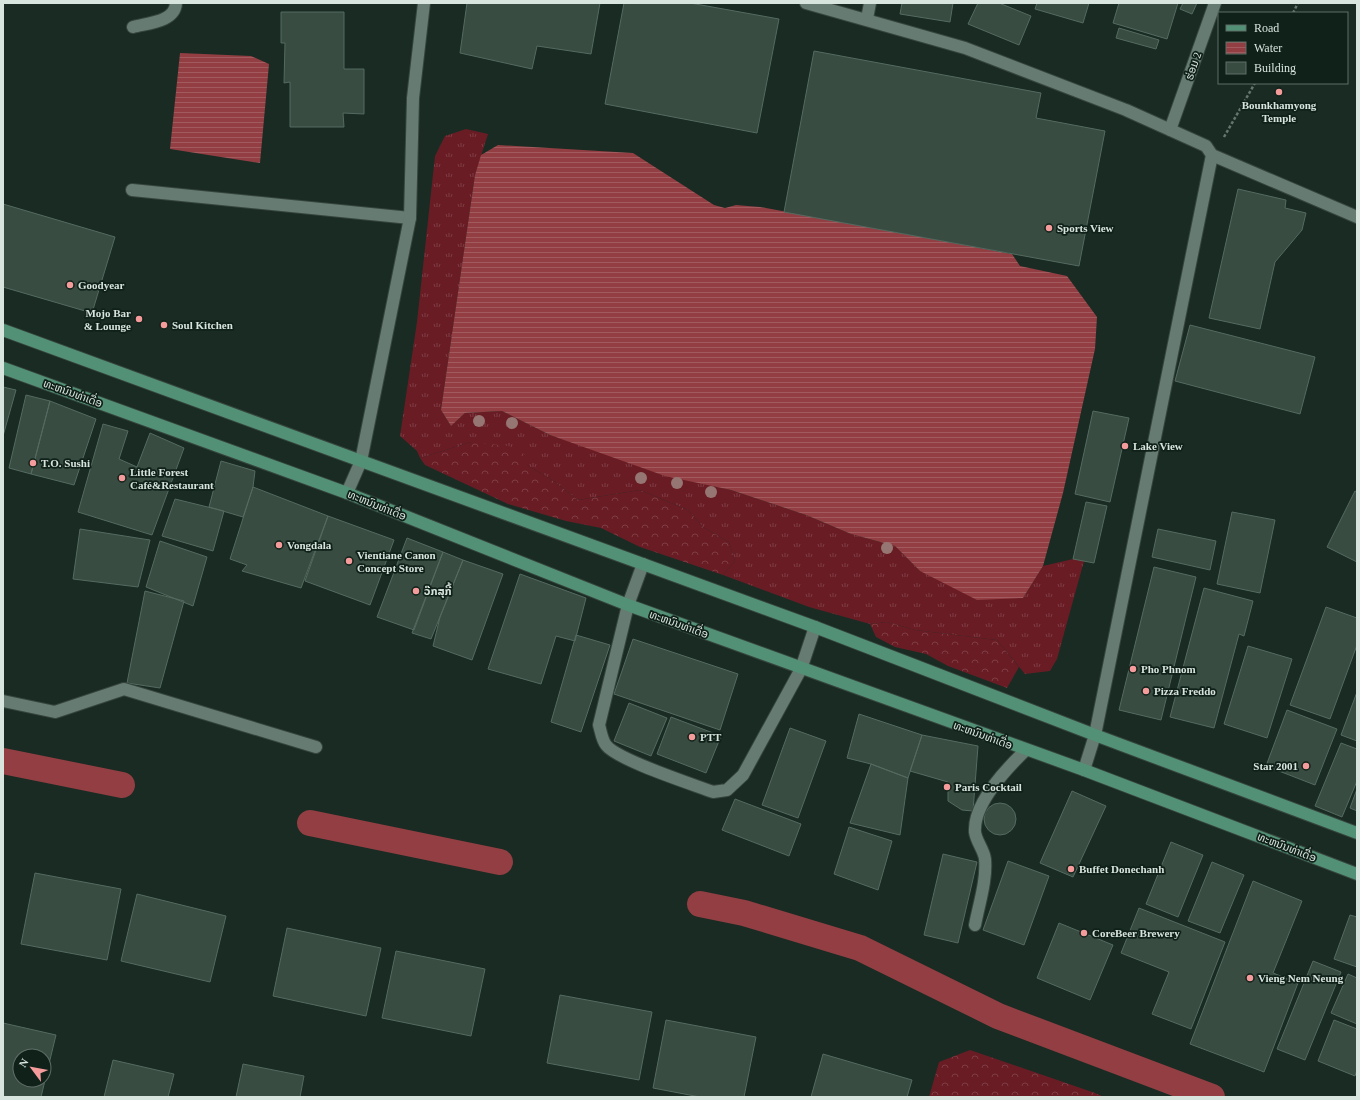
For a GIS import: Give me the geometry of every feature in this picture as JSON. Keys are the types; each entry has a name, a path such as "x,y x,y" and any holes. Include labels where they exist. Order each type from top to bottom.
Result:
{"main road":[{"path":"3,330 815,627 1095,735 1357,833"},
{"name":"ທະຫນົນທ່າເດື່ອ","path":"3,368 347,493 628,605 800,669 1084,770 1357,874"}],"street":[{"path":"133,27 167,17 176,8 176,3"},
{"path":"347,493 360,461 410,218 414,98 424,3"},
{"path":"806,3 867,19 965,48 1126,110 1206,146 1212,155 1357,217"},
{"path":"867,19 870,3"},
{"name":"ຮ່ອມ 2","path":"1170,130 1215,3"},
{"path":"1084,770 1095,735 1212,155"},
{"path":"132,190 410,218"},
{"path":"643,564 628,605 599,725 602,738 606,746 622,758 713,792 727,790 743,775 800,669 815,627"},
{"path":"3,701 55,712 124,689 316,747"},
{"path":"975,926 984,881 985,858 975,832 980,810 996,782 1026,750"}],"path":[{"path":"1294,12 1298,3"},
{"path":"1212,155 1235,119 1254,84"}],"green space":[{"path":"466,129 488,134 475,175 441,410 451,426 465,413 502,411 550,435 705,484 731,490 806,515 851,534 895,546 920,571 1023,598 1043,566 1073,559 1084,561 1057,659 1050,671 1025,674 997,640 915,630 887,622 870,624 809,607 723,575 735,561 729,542 703,527 688,510 640,490 578,500 552,480 527,465 471,442 420,458 417,451 400,436 417,322 435,156 445,136"},
{"path":"471,442 509,446 524,454 527,465 552,480 578,500 640,490 688,510 703,527 729,542 735,561 723,575 640,547 601,528 566,521 508,504 425,465 420,458"},
{"path":"887,622 915,630 997,640 1019,667 1007,688 948,666 926,654 895,647 876,637 870,624"},
{"path":"970,1050 1104,1097 929,1097 939,1062"}],"water":[{"path":"180,53 251,56 269,64 260,163 170,149"},
{"path":"498,145 633,153 714,205 725,208 736,205 760,207 1012,254 1020,266 1067,276 1097,317 1095,349 1063,493 1043,566 1023,598 977,600 920,571 895,546 851,534 806,515 731,490 665,476 550,435 502,411 465,413 451,426 441,410 475,175 481,155"}],"building":[{"path":"467,3 600,3 591,54 537,46 532,69 460,53"},
{"path":"624,3 690,3 779,19 757,133 605,104"},
{"path":"902,3 953,3 950,22 900,14"},
{"path":"978,3 999,3 1031,16 1019,45 968,24"},
{"path":"1037,3 1089,3 1083,23 1035,9"},
{"path":"1119,3 1178,3 1167,39 1113,23"},
{"path":"1183,3 1197,3 1192,14 1180,9"},
{"path":"281,12 344,12 344,69 364,69 364,114 343,113 344,127 290,127 290,82 284,83 285,43 281,43"},
{"path":"1119,28 1159,40 1156,49 1116,38"},
{"path":"814,51 1041,93 1036,118 1105,131 1079,266 784,212"},
{"path":"1238,189 1286,200 1285,208 1306,213 1302,230 1275,262 1260,329 1209,318"},
{"path":"3,204 115,237 92,313 3,287"},
{"path":"1190,325 1315,357 1300,414 1175,381"},
{"path":"3,387 16,390 3,436"},
{"path":"26,395 50,401 31,474 9,468"},
{"path":"50,401 96,419 74,485 31,474"},
{"path":"1093,411 1129,418 1110,502 1075,494"},
{"path":"103,424 128,431 119,459 137,467 150,433 184,448 152,535 78,512"},
{"path":"221,461 255,471 253,487 243,517 209,507"},
{"path":"253,487 328,516 301,588 242,571 247,565 230,559"},
{"path":"1355,491 1357,492 1357,562 1327,547"},
{"path":"175,499 224,511 213,551 162,536"},
{"path":"1086,502 1107,506 1094,563 1073,559"},
{"path":"1232,512 1275,520 1260,593 1217,584"},
{"name":"Vientiane Canon Concept Store","path":"328,516 394,540 370,605 305,581"},
{"path":"80,529 150,540 138,587 73,579"},
{"path":"1158,529 1216,541 1210,570 1152,557"},
{"path":"407,538 443,552 414,630 377,617"},
{"path":"160,541 207,557 193,606 146,587"},
{"path":"443,552 463,560 431,639 412,633"},
{"path":"463,560 503,574 472,660 433,646 440,617"},
{"path":"1154,567 1196,577 1161,720 1119,710"},
{"path":"520,574 586,598 575,641 556,636 541,684 488,669"},
{"path":"1204,588 1253,601 1244,636 1239,634 1214,728 1170,717"},
{"path":"145,591 184,601 160,688 127,683"},
{"path":"1326,607 1357,618 1357,645 1330,719 1290,705"},
{"path":"576,635 610,645 581,732 551,722"},
{"path":"633,639 738,674 720,730 614,694"},
{"path":"1248,646 1292,659 1267,738 1224,724"},
{"path":"1357,692 1357,741 1341,735"},
{"path":"629,703 667,718 651,756 614,741"},
{"path":"1287,710 1337,729 1315,785 1266,766"},
{"path":"859,714 922,735 908,778 871,764 847,758"},
{"path":"671,717 721,736 706,773 657,754"},
{"path":"790,728 826,741 798,818 762,805"},
{"path":"922,735 978,746 973,811 962,810 948,801 948,782 910,771"},
{"path":"1341,743 1357,749 1357,781 1342,817 1315,806"},
{"path":"871,764 908,778 900,835 850,823"},
{"path":"1357,789 1357,811 1350,808"},
{"path":"1072,791 1106,806 1073,877 1040,863"},
{"path":"735,799 801,824 789,856 722,830"},
{"path":"997,803 1003,803 1013,810 1016,819 1015,825 1009,832 1003,835 997,835 987,828 984,822 984,816 991,806"},
{"path":"849,827 892,841 878,890 834,874"},
{"path":"1171,842 1203,855 1178,917 1146,904"},
{"path":"943,854 977,862 958,943 924,935"},
{"path":"1008,861 1049,876 1024,945 983,930"},
{"path":"1212,862 1244,875 1220,933 1188,921"},
{"path":"35,873 121,889 107,960 21,944"},
{"name":"Vieng Nem Neung","path":"1253,881 1302,901 1273,973 1298,983 1264,1072 1190,1044"},
{"path":"137,894 226,916 210,982 121,961"},
{"path":"1139,908 1225,942 1191,1029 1152,1014 1169,972 1121,953"},
{"path":"1350,915 1357,917 1357,967 1334,959"},
{"path":"1059,923 1113,945 1090,1000 1037,978"},
{"path":"287,928 381,948 366,1016 273,996"},
{"path":"396,951 485,969 471,1036 382,1018"},
{"path":"1313,961 1341,972 1305,1060 1277,1049"},
{"path":"1348,974 1357,978 1357,1024 1331,1013"},
{"path":"560,995 652,1012 639,1080 547,1063"},
{"path":"666,1020 756,1037 744,1097 700,1097 653,1088"},
{"path":"1334,1020 1357,1029 1357,1070 1355,1076 1318,1061"},
{"path":"3,1023 56,1035 52,1052 52,1048 12,1048 12,1088 43,1088 41,1097 3,1097"},
{"path":"823,1054 912,1080 907,1097 811,1097"},
{"path":"113,1060 174,1074 168,1097 104,1097"},
{"path":"243,1064 304,1076 300,1097 236,1097"}],"waterway":[{"path":"3,761 122,785"},
{"path":"310,823 500,862"},
{"path":"700,904 744,913 860,948 998,1016 1212,1097"}],"place":[{"name":"Bounkhamyong Temple","path":"1279,92"},
{"name":"Sports View","path":"1049,228"},
{"name":"Goodyear","path":"70,285"},
{"name":"Mojo Bar & Lounge","path":"139,319"},
{"name":"Soul Kitchen","path":"164,325"},
{"name":"Lake View","path":"1125,446"},
{"name":"T.O. Sushi","path":"33,463"},
{"name":"Little Forest Café&Restaurant","path":"122,478"},
{"name":"Vongdala","path":"279,545"},
{"name":"Vientiane Canon Concept Store","path":"349,561"},
{"name":"ວ໊ກສຸກີ້","path":"416,591"},
{"name":"Pho Phnom","path":"1133,669"},
{"name":"Pizza Freddo","path":"1146,691"},
{"name":"PTT","path":"692,737"},
{"name":"Star 2001","path":"1306,766"},
{"name":"Paris Cocktail","path":"947,787"},
{"name":"Buffet Donechanh","path":"1071,869"},
{"name":"CoreBeer Brewery","path":"1084,933"},
{"name":"Vieng Nem Neung","path":"1250,978"}]}
